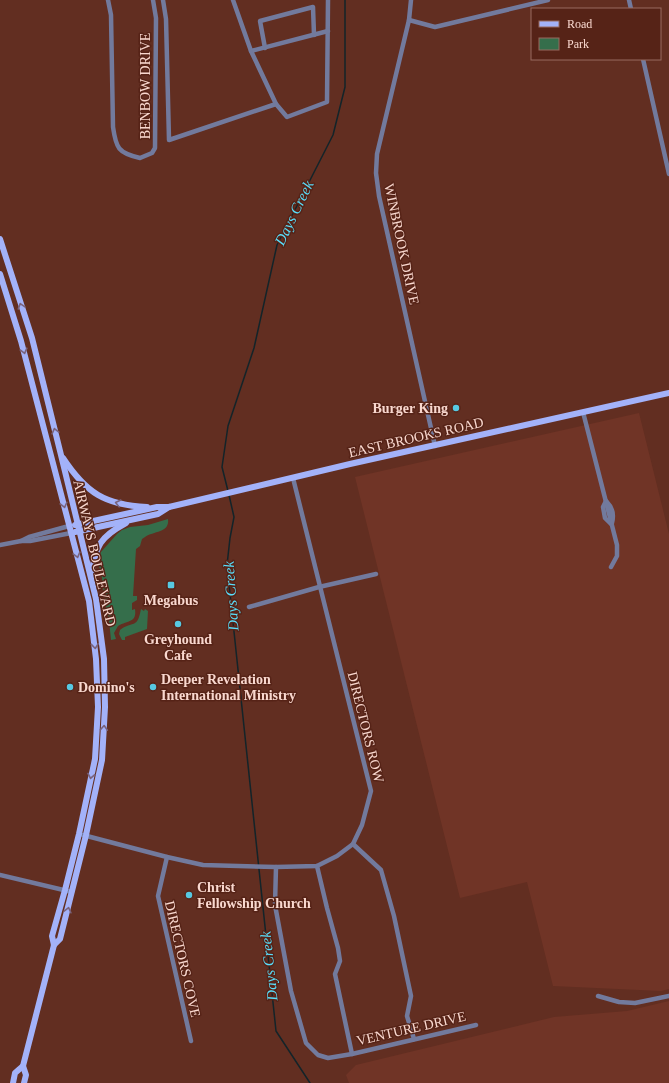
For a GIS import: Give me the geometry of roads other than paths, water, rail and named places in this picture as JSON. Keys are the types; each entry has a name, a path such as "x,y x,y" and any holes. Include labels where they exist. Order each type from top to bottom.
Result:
{"main road":[{"name":"AIRWAYS BOULEVARD","path":"0,239 32,338 61,455 97,607 104,659 105,707 102,760 86,835 60,939 54,945"},
{"name":"AIRWAYS BOULEVARD","path":"0,274 21,341 90,608 96,659 98,707 95,759 79,834 52,936 54,945 23,1066 16,1073 13,1083"},
{"name":"EAST BROOKS ROAD","path":"70,530 77,524 157,507 169,507 214,497 350,464 669,392"},
{"path":"61,455 86,487 102,497 124,505 157,507"},
{"name":"EAST BROOKS ROAD","path":"70,530 79,532 119,522 131,521 158,514 169,507"},
{"path":"90,578 95,554 101,542 113,530 131,521"},
{"path":"90,608 97,607"},
{"name":"AIRWAYS BOULEVARD","path":"23,1066 26,1075 24,1083"}],"street":[{"name":"BENBOW DRIVE","path":"108,0 111,15 113,127 116,145 121,152 140,158 152,152 156,148 156,18 153,0"},
{"path":"163,0 166,19 169,140 276,104"},
{"path":"233,0 251,51 276,104 287,117 327,102 328,0"},
{"name":"WINBROOK DRIVE","path":"411,0 409,20 377,154 376,173 379,196 435,446"},
{"path":"409,20 435,27 548,0"},
{"path":"265,48 260,21 314,7 314,35"},
{"path":"251,51 328,32"},
{"path":"642,60 669,174"},
{"path":"583,412 606,501 611,506 614,516 612,524 618,550 615,561 611,567"},
{"name":"DIRECTORS ROW","path":"79,834 203,865 269,867 318,866 337,856 353,844 362,825 371,791 293,478"},
{"path":"606,501 603,507 605,518 612,524"},
{"name":"EAST BROOKS ROAD","path":"0,545 30,541 70,530"},
{"path":"249,607 320,587 376,574"},
{"path":"353,844 381,870 394,916 412,996 407,1016 414,1040"},
{"name":"DIRECTORS COVE","path":"168,857 158,896 191,1041"},
{"path":"318,866 327,908 338,948 340,960 335,974 352,1054"},
{"name":"VENTURE DRIVE","path":"276,867 275,905 291,991 306,1043 318,1055 328,1058 352,1054 476,1024"},
{"path":"0,875 72,892"},
{"path":"598,996 619,1002 635,1003 669,996"}],"waterway":[{"name":"Days Creek","path":"228,491 222,467 228,426 254,348 277,245 333,135 345,87 345,0"},
{"name":"Days Creek","path":"229,495 234,517 227,565 276,1031 310,1083"}],"place":[{"name":"Burger King","path":"456,408"},
{"name":"Megabus","path":"171,585"},
{"name":"Greyhound Cafe","path":"178,624"},
{"name":"Domino's","path":"70,687"},
{"name":"Deeper Revelation International Ministry","path":"153,687"},
{"name":"Christ Fellowship Church","path":"189,895"}]}
